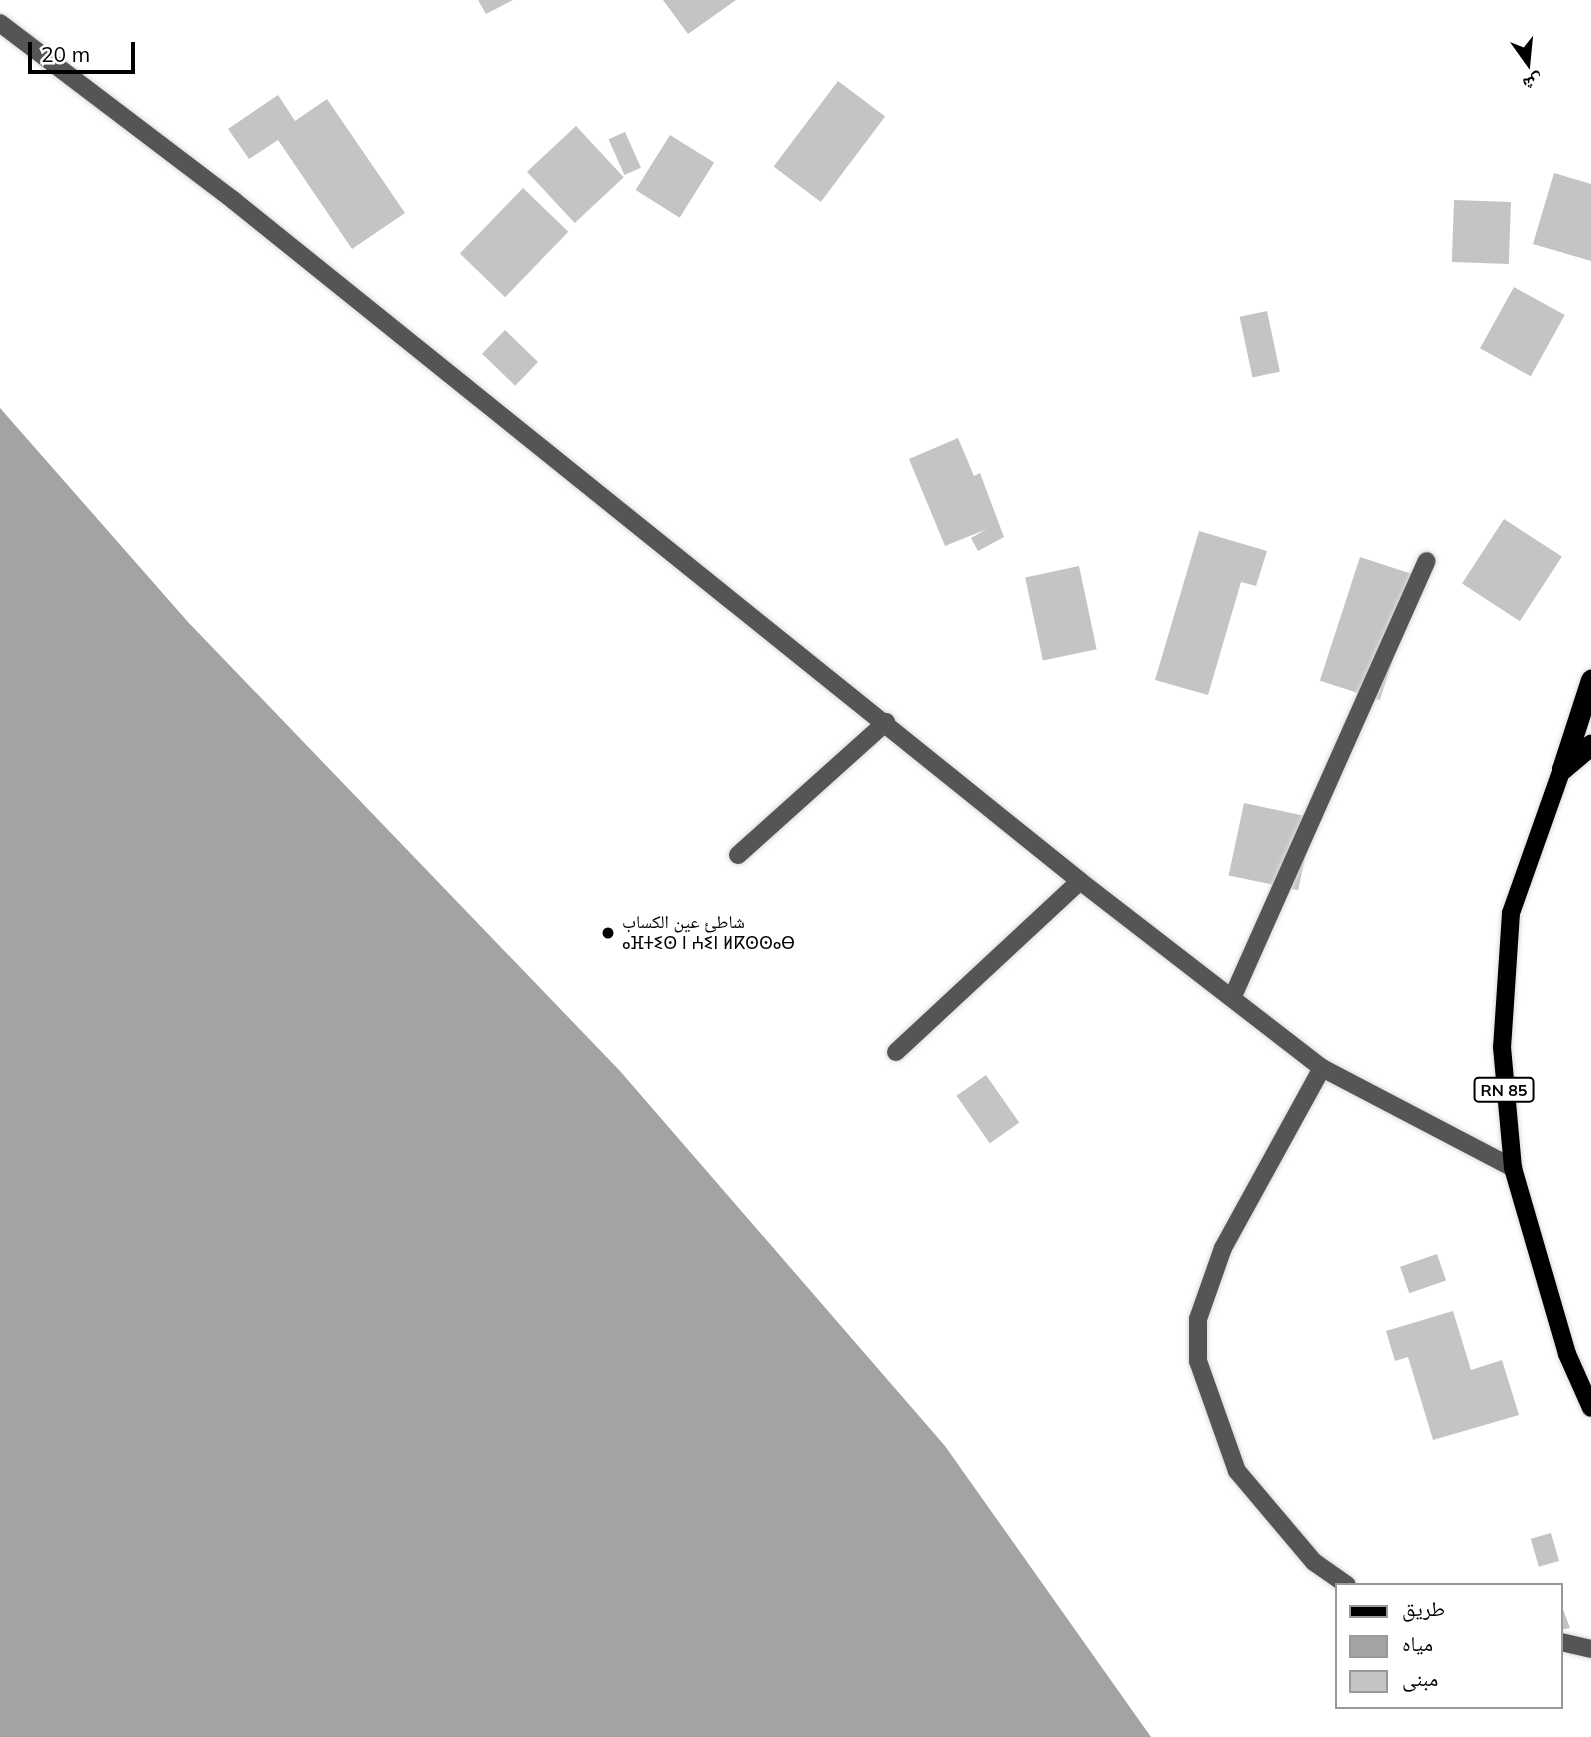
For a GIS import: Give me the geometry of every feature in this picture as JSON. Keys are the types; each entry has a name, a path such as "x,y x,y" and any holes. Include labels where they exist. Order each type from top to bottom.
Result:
{"highway":[{"name":"RN 85","path":"1562,769 1591,680"},
{"path":"1562,769 1591,745"}],"main road":[{"name":"RN 85","path":"1562,769 1511,913 1503,975 1502,1047 1513,1168 1567,1354 1591,1408"}],"street":[{"path":"0,23 233,200 886,722 1080,881 1233,996 1322,1068 1513,1168"},
{"path":"1233,996 1427,561"},
{"path":"738,855 886,722"},
{"path":"896,1052 1080,881"},
{"path":"1322,1068 1223,1248 1198,1319 1198,1361 1237,1471 1314,1562 1344,1583"},
{"path":"1563,1643 1591,1649"}],"water":[{"path":"0,408 188,622 620,1071 945,1446 1151,1737 0,1737"}],"building":[{"path":"478,0 513,0 486,14"},
{"path":"663,0 736,0 688,34"},
{"path":"838,81 885,117 821,202 774,166"},
{"path":"278,95 295,121 327,99 405,213 352,249 278,140 249,159 228,129"},
{"path":"576,126 624,177 575,223 527,172"},
{"path":"625,132 641,168 624,175 609,139"},
{"path":"670,135 714,163 680,218 636,190"},
{"path":"1554,173 1591,184 1591,261 1533,244"},
{"path":"523,188 568,232 505,297 460,253"},
{"path":"1454,200 1511,202 1509,264 1452,262"},
{"path":"1514,287 1565,315 1531,376 1480,348"},
{"path":"1267,311 1280,372 1253,377 1240,317"},
{"path":"505,330 538,362 515,386 482,354"},
{"path":"958,438 974,476 980,473 1004,537 978,551 971,538 987,529 945,546 909,459"},
{"path":"1504,519 1562,557 1520,621 1462,584"},
{"path":"1199,531 1267,551 1256,586 1241,582 1208,695 1155,680"},
{"path":"1360,557 1420,576 1380,700 1320,681"},
{"path":"1079,566 1097,649 1043,661 1025,577"},
{"path":"1244,803 1313,818 1298,890 1229,875"},
{"path":"986,1075 1019,1123 990,1143 957,1096"},
{"path":"1437,1254 1446,1280 1409,1293 1400,1267"},
{"path":"1453,1311 1471,1370 1502,1360 1519,1415 1433,1440 1408,1357 1395,1361 1386,1331"},
{"path":"1551,1533 1559,1561 1539,1567 1531,1539"},
{"path":"1563,1609 1570,1628 1563,1630"}],"place":[{"name":"شاطئ عين الكساب ⴰⴼⵜⵉⵙ ⵏ ⵄⵉⵏ ⵍⴽⵙⵙⴰⴱ","path":"608,933"}]}
